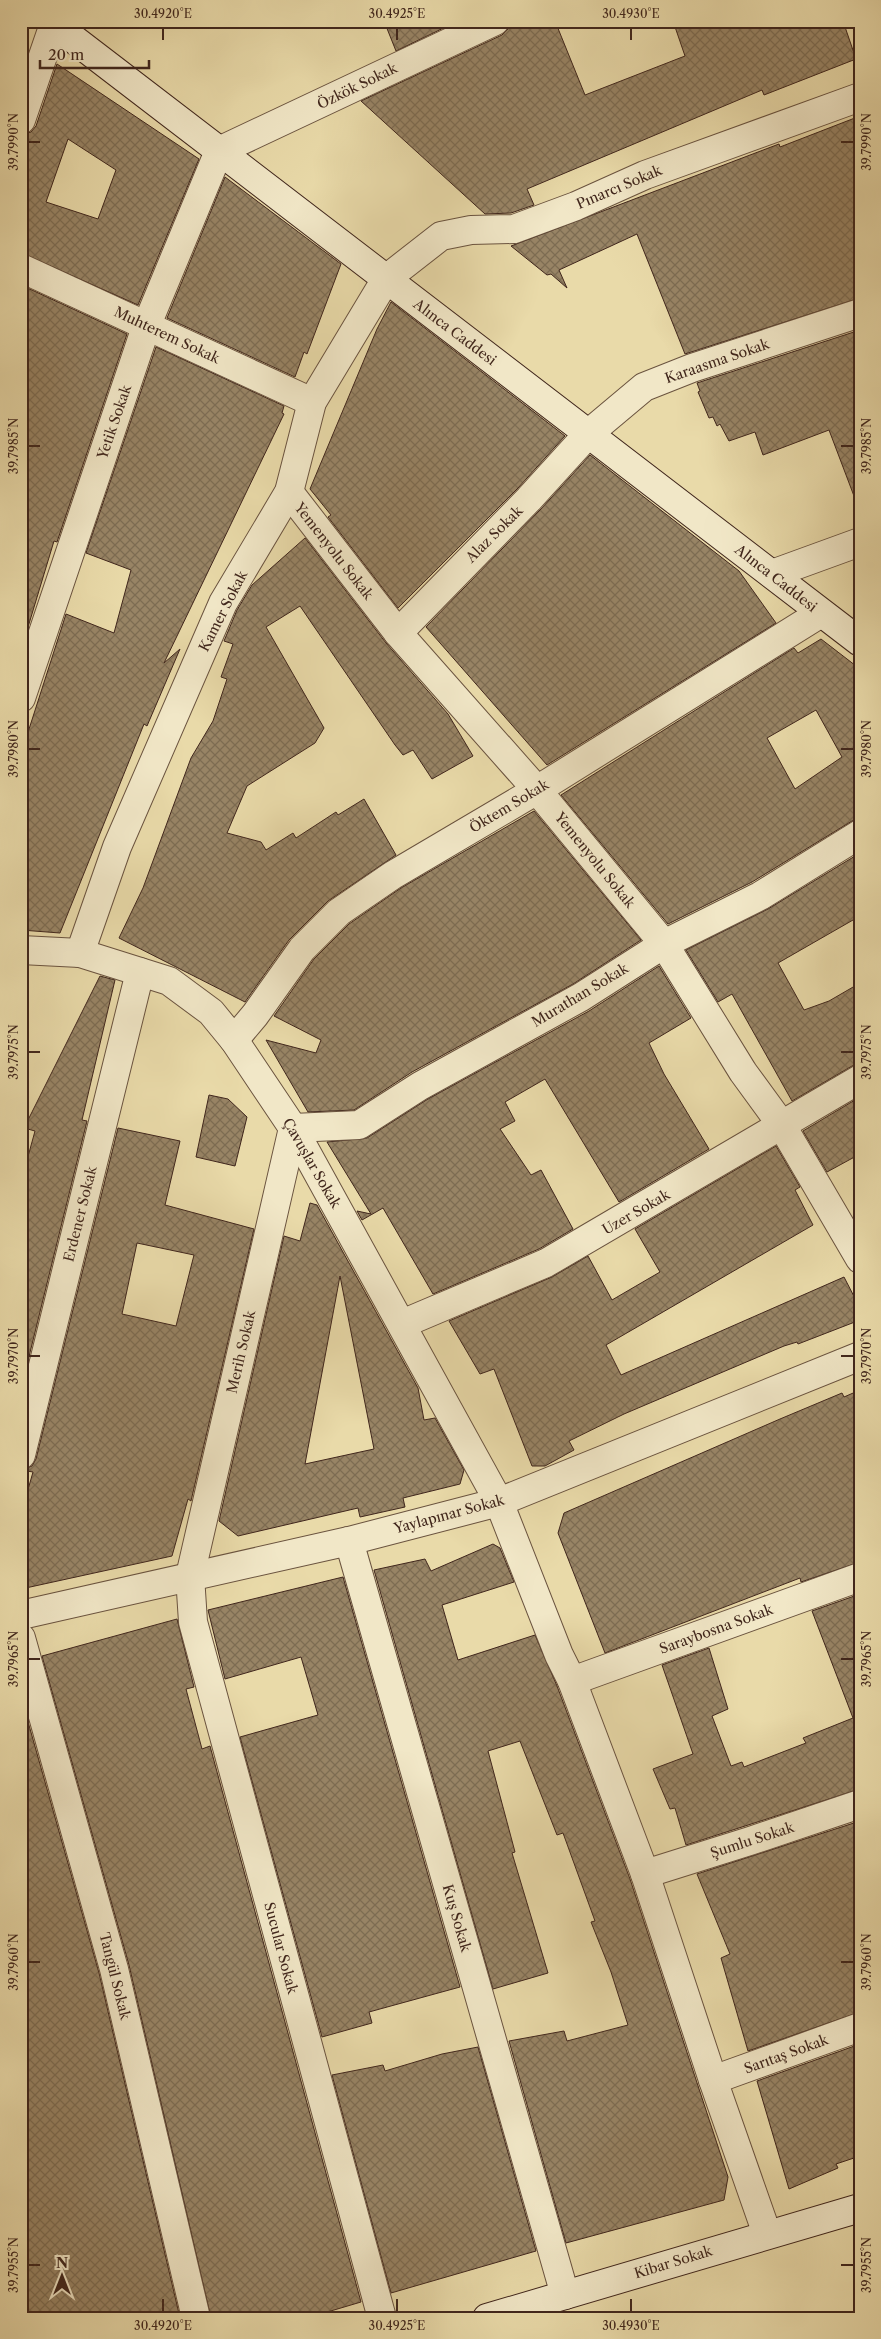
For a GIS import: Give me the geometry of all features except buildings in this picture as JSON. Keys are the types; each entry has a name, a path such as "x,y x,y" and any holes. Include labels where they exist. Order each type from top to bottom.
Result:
{"street":[{"name":"Özkök Sokak","path":"219,151 495,21"},
{"name":"Alınca Caddesi","path":"53,22 860,642"},
{"path":"21,120 53,22"},
{"name":"Pınarcı Sokak","path":"386,279 441,236 472,230 514,229 576,206 645,175 860,97"},
{"name":"Yetik Sokak","path":"21,698 146,327 219,151"},
{"name":"Muhterem Sokak","path":"21,268 312,402"},
{"name":"Kamer Sokak","path":"80,954 117,847 224,603 289,492 312,402 386,279"},
{"name":"Karaasma Sokak","path":"588,434 644,387 692,368 860,312"},
{"name":"Alaz Sokak","path":"398,633 529,499 588,434"},
{"name":"Yemenyolu Sokak","path":"289,492 398,633 537,790 664,944 743,1072 781,1124 860,1259"},
{"path":"772,574 860,542"},
{"name":"Öktem Sokak","path":"234,1040 302,949 339,912 393,875 537,790 821,613"},
{"name":"Murathan Sokak","path":"293,1128 359,1125 420,1086 581,996 664,944 760,896 860,834"},
{"name":"Çavuşlar Sokak","path":"21,950 80,954 169,981 211,1012 234,1040 293,1128 499,1502 559,1655 572,1681 644,1874 767,2234"},
{"name":"Erdener Sokak","path":"21,1455 140,972"},
{"name":"Uzer Sokak","path":"402,1324 546,1263 860,1079"},
{"name":"Merih Sokak","path":"190,1576 293,1128"},
{"name":"Yaylapınar Sokak","path":"21,1615 349,1541 499,1502 827,1371 860,1356"},
{"name":"Kuş Sokak","path":"349,1541 566,2295"},
{"name":"Sucular Sokak","path":"190,1576 193,1622 382,2318"},
{"name":"Saraybosna Sokak","path":"572,1681 860,1577"},
{"name":"Tangül Sokak","path":"21,1638 114,1969 196,2318"},
{"name":"Şumlu Sokak","path":"644,1874 750,1842 860,1804"},
{"name":"Sarıtaş Sokak","path":"713,2080 860,2027"},
{"name":"Kibar Sokak","path":"488,2318 860,2208"}]}
